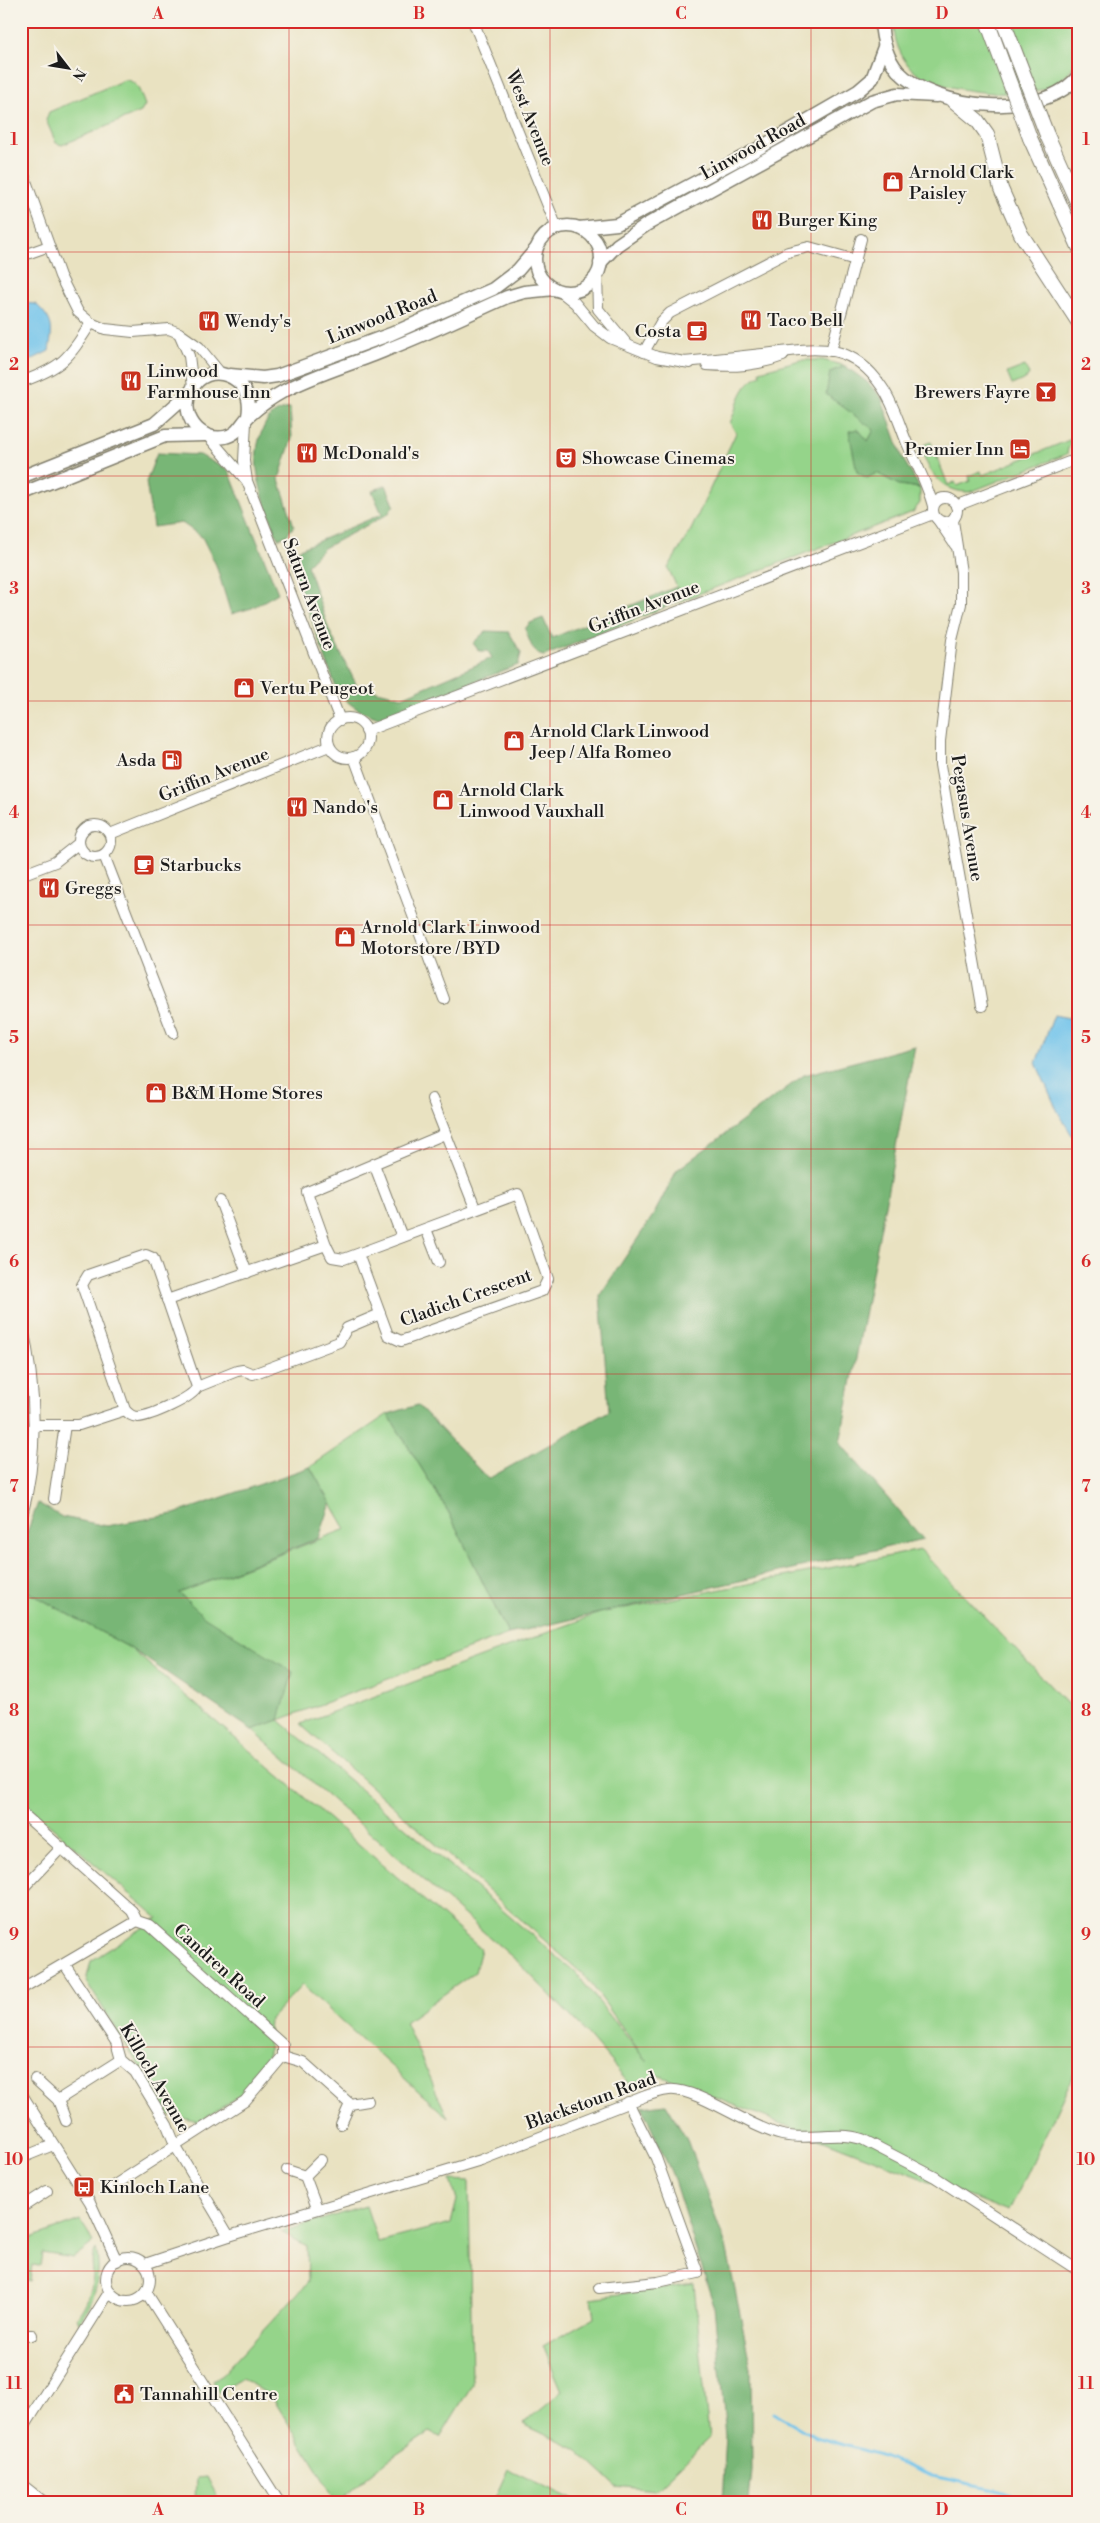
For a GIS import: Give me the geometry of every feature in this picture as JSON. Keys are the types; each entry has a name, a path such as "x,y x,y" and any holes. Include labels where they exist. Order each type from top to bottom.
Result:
{"highway":[{"path":"987,21 1030,138 1079,247"},
{"path":"1003,21 1047,135 1079,206"},
{"path":"954,101 977,120 986,134 1001,189 1021,234 1079,323"}],"main road":[{"path":"881,21 883,42 898,71 936,96 954,101 1001,105 1026,104 1052,97 1066,88 1079,75"},
{"name":"Linwood Road","path":"579,228 617,224 754,151 858,92 872,78 883,42"},
{"name":"Linwood Road","path":"598,268 617,245 646,225 872,101 897,94 936,96"},
{"path":"568,226 579,228 589,233 596,242 600,252 598,268 590,283 580,289 557,290 542,279 537,270 536,249 541,240 557,228 568,226"},
{"name":"Linwood Road","path":"223,374 264,378 277,376 391,334 493,289 518,270 536,249"},
{"name":"Linwood Road","path":"247,419 284,391 398,346 507,297 524,292 557,290"},
{"path":"21,477 154,424 204,377 223,374 243,386 250,406 247,419 236,432 226,437 207,435 166,436 21,494"},
{"path":"192,389 188,412 197,429 207,435"}],"street":[{"name":"West Avenue","path":"473,21 557,228"},
{"path":"875,21 883,42"},
{"path":"21,167 60,276 78,312 91,323 105,329 133,332 169,328 199,347 223,374"},
{"path":"831,351 861,240"},
{"path":"21,256 49,246"},
{"path":"644,352 661,322 670,313 788,252 809,247 856,260"},
{"path":"598,268 598,309 626,344"},
{"path":"557,290 575,303 602,334 616,342 644,352 683,362 803,348 831,351 854,359 869,371 882,386 925,478 935,513 956,546"},
{"path":"21,382 59,366 73,352 91,323"},
{"path":"179,333 188,356 192,389"},
{"name":"Saturn Avenue","path":"247,419 244,460 247,480 340,720"},
{"name":"Saturn Avenue","path":"207,435 247,480"},
{"path":"953,506 1069,462"},
{"path":"925,478 953,506"},
{"path":"935,513 941,498 953,506"},
{"path":"935,513 950,520 953,506"},
{"name":"Pegasus Avenue","path":"953,506 953,522 961,572 961,604 952,640 940,741 940,764 982,1006"},
{"name":"Griffin Avenue","path":"366,731 935,513"},
{"path":"351,718 357,720 366,731 366,746 361,753 354,757 341,757 329,746 330,729 340,720 351,718"},
{"name":"Griffin Avenue","path":"110,834 329,746"},
{"path":"354,757 444,999"},
{"path":"89,826 103,826 110,834 112,844 104,855 94,858 88,856 79,844 81,834 89,826"},
{"path":"21,875 55,862 79,844"},
{"path":"104,855 173,1033"},
{"path":"432,1100 475,1208 426,1229 344,1259 332,1256 326,1245 307,1192 445,1134"},
{"path":"374,1164 402,1237"},
{"name":"Cladich Crescent","path":"358,1254 388,1335 401,1340 542,1291 548,1279 518,1194 475,1208"},
{"path":"220,1201 246,1273"},
{"path":"426,1229 439,1262"},
{"path":"167,1300 326,1245"},
{"path":"197,1387 153,1258 146,1255 88,1275 82,1285 125,1410 131,1416 139,1417 183,1400 196,1391 197,1387 237,1371 243,1370 253,1374 299,1359 339,1342 347,1328 380,1314"},
{"path":"21,1320 24,1350 33,1382 34,1425 34,1459 21,1520"},
{"path":"34,1425 79,1425 125,1410"},
{"path":"54,1498 65,1425"},
{"name":"Candren Road","path":"21,1812 132,1911 137,1921 149,1925 283,2045 283,2056"},
{"path":"21,1890 62,1847"},
{"path":"21,1989 65,1965 137,1921"},
{"name":"Killoch Avenue","path":"65,1965 116,2042 121,2060 135,2072 167,2125 176,2147 229,2236"},
{"path":"110,2188 176,2147 244,2101 283,2056 303,2062 350,2104"},
{"path":"58,2100 121,2060"},
{"path":"35,2079 58,2100 66,2121"},
{"name":"Blackstoun Road","path":"144,2264 317,2208 481,2160 628,2102 670,2090 689,2092 762,2130 785,2136 850,2135 862,2140 935,2177 1079,2271"},
{"path":"21,2093 90,2202 117,2260"},
{"path":"350,2104 368,2101"},
{"path":"599,2288 658,2282 698,2273 656,2158 628,2102"},
{"path":"341,2124 350,2104"},
{"path":"21,2158 53,2145"},
{"path":"305,2176 321,2160"},
{"path":"287,2170 305,2176"},
{"path":"305,2176 317,2208"},
{"path":"21,2208 47,2191"},
{"path":"131,2257 144,2264 150,2278 146,2292 135,2300 120,2300 110,2291 106,2276 117,2260 131,2257"},
{"path":"21,2432 110,2291"},
{"path":"146,2292 279,2502"},
{"path":"21,2335 32,2335"},
{"path":"21,2484 44,2502"}],"green space":[{"path":"894,21 1079,21 1079,55 1075,64 1068,72 1060,80 1047,88 1018,93 1000,93 947,86 919,75 908,65 897,43"},
{"path":"124,80 132,82 138,88 145,105 141,112 62,145 56,143 46,120 49,112"},
{"path":"800,360 823,360 845,366 830,372 874,430 868,441 877,473 899,485 920,488 920,503 913,512 683,600 668,568 691,530 736,433 730,423 744,389 748,383 761,375 760,371"},
{"path":"845,366 867,382 881,397 903,459 920,488 899,485 877,473 867,478 857,472 849,431 858,429 868,441 874,430 826,394 830,372"},
{"path":"1025,366 1029,375 1027,378 1012,385 1007,373"},
{"path":"290,408 292,438 279,479 294,526 287,535 278,539 260,485 256,458 262,431 267,422 272,415"},
{"path":"1079,436 1070,444 1067,454 970,492 952,489 939,480 928,466 922,450 925,444 931,442 948,485 955,482 957,486 970,481 969,476 980,471 983,475"},
{"path":"157,453 200,455 229,471 278,593 252,608 231,614 216,565 202,537 182,523 153,527 146,482"},
{"path":"386,485 394,505 388,514 324,548 307,565 329,630 357,686 402,697 492,658 488,651 479,651 473,643 486,631 509,632 521,653 518,665 381,718 357,709 338,693 289,558 293,552 382,514 372,491"},
{"path":"676,587 683,600 544,656 537,653 534,649 525,629 530,623 543,618 552,638"},
{"path":"915,1046 840,1443 923,1539 508,1634 449,1513 388,1414 418,1405 488,1479 609,1411 600,1295 654,1214 677,1170 804,1075"},
{"path":"388,1414 449,1513 508,1634 279,1720 575,1972 647,2062 587,1978 300,1724 600,1613 921,1550 1076,1713 1079,1719 1079,2063 1009,2212 657,2075 630,2084 581,2027 518,1962 252,1730 278,1720 179,1593 346,1529 310,1467"},
{"path":"310,1467 331,1503 319,1538 179,1593 205,1617 293,1672 279,1720 252,1730 130,1648 21,1588 21,1548 38,1503 62,1517 107,1526 174,1514"},
{"path":"21,1588 130,1648 481,1949 475,1972 405,2022 448,2118 302,1985 270,2019 267,2066 241,2095 199,2122 170,2115 86,1981 91,1961 158,1918 21,1801"},
{"path":"666,2104 686,2137 726,2246 751,2368 752,2470 749,2502 722,2502 726,2436 714,2306 672,2174 642,2107"},
{"path":"451,2180 469,2181 472,2385 440,2437 430,2432 387,2461 337,2502 272,2397 242,2378 219,2392 212,2381 222,2375 308,2282 307,2246 281,2232 366,2206 378,2242 451,2223 457,2200"},
{"path":"80,2220 94,2242 73,2258 42,2253 40,2266 32,2265 30,2281 21,2279 23,2241"},
{"path":"96,2249 98,2269 96,2287 89,2306 79,2323 77,2317 90,2293 93,2276 92,2259"},
{"path":"694,2284 709,2438 655,2490 616,2486 577,2450 523,2424 562,2391 543,2346 594,2317 591,2298"},
{"path":"508,2469 578,2502 493,2502"},
{"path":"207,2477 220,2502 195,2502 196,2478"}],"water":[{"path":"21,303 36,304 46,315 51,325 51,336 49,351 21,365"},
{"path":"1054,1015 1079,1020 1079,1147 1058,1112 1036,1063"}],"waterway":[{"path":"774,2413 815,2437 877,2454 932,2476 1004,2491 1032,2502"}],"place":[{"name":"Arnold Clark Paisley","path":"893,182"},
{"name":"Burger King","path":"762,220"},
{"name":"Taco Bell","path":"751,320"},
{"name":"Wendy's","path":"209,321"},
{"name":"Costa","path":"697,331"},
{"name":"Linwood Farmhouse Inn","path":"131,381"},
{"name":"Brewers Fayre","path":"1046,392"},
{"name":"Premier Inn","path":"1020,449"},
{"name":"McDonald's","path":"307,453"},
{"name":"Showcase Cinemas","path":"566,458"},
{"name":"Vertu Peugeot","path":"244,688"},
{"name":"Arnold Clark Linwood Jeep / Alfa Romeo","path":"514,741"},
{"name":"Asda","path":"172,760"},
{"name":"Arnold Clark Linwood Vauxhall","path":"443,800"},
{"name":"Nando's","path":"297,807"},
{"name":"Starbucks","path":"144,865"},
{"name":"Greggs","path":"49,888"},
{"name":"Arnold Clark Linwood Motorstore / BYD","path":"345,937"},
{"name":"B&M Home Stores","path":"156,1093"},
{"name":"Kinloch Lane","path":"84,2187"},
{"name":"Tannahill Centre","path":"124,2394"}]}
